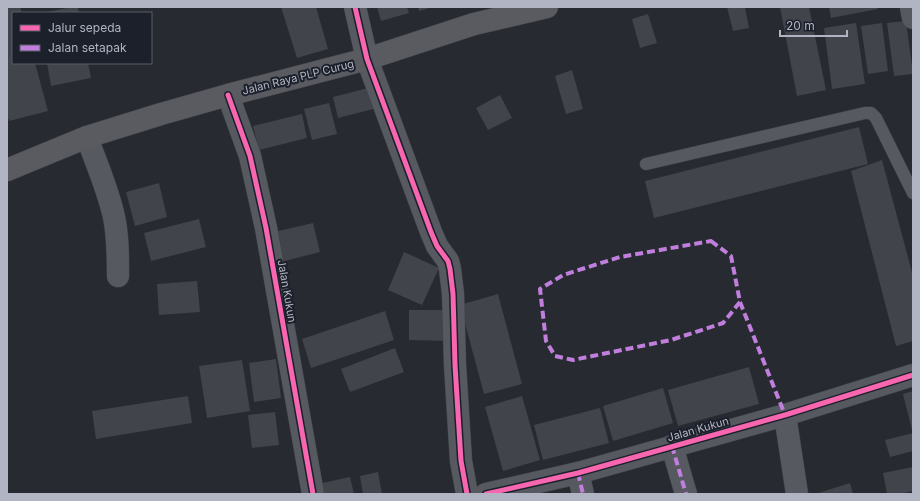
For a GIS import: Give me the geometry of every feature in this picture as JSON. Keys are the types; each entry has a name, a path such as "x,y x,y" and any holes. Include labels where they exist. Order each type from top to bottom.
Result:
{"main road":[{"name":"Jalan Raya PLP Curug","path":"7,170 87,137 228,95 367,59 474,24 547,7"}],"street":[{"path":"355,7 367,59 427,222 438,246 448,260 453,294 455,365 461,461 467,494"},
{"path":"911,7 913,18"},
{"name":"Jalan Kukun","path":"228,95 250,156 266,228 313,494"},
{"path":"87,137 108,195 114,217 118,243 118,276"},
{"name":"Jalan Kukun","path":"486,494 578,473 785,415 913,375"},
{"path":"785,415 797,494"},
{"path":"672,446 686,494"},
{"path":"578,473 582,494"}],"lane":[{"path":"646,164 865,113 871,113 876,118 913,193"}],"building":[{"path":"7,7 20,7 22,12 12,12 12,64 35,64 48,111 9,121 7,114"},
{"path":"78,7 79,12 48,12"},
{"path":"281,7 316,7 328,49 297,58"},
{"path":"377,7 407,7 409,13 381,21"},
{"path":"418,7 433,7 419,11"},
{"path":"727,7 745,7 749,28 733,31"},
{"path":"780,7 809,7 826,90 797,96"},
{"path":"829,7 877,7 878,9 831,18"},
{"path":"648,14 657,43 640,48 632,19"},
{"path":"906,21 913,74 894,76 887,23"},
{"path":"856,23 865,84 832,89 824,28"},
{"path":"882,23 888,71 868,74 861,26"},
{"path":"47,64 88,64 91,78 51,86"},
{"path":"572,70 583,109 566,114 555,76"},
{"path":"372,87 377,108 338,118 333,97"},
{"path":"500,95 512,118 488,130 476,108"},
{"path":"329,103 337,134 312,140 304,109"},
{"path":"302,114 307,138 259,150 253,126"},
{"path":"859,127 868,164 654,218 645,181"},
{"path":"882,160 913,276 913,341 896,346 851,171"},
{"path":"159,183 167,217 135,226 126,192"},
{"path":"199,219 206,247 151,261 144,233"},
{"path":"313,223 320,252 281,262 274,232"},
{"path":"404,252 439,268 422,305 388,290"},
{"path":"197,281 200,312 159,315 157,284"},
{"path":"498,294 522,384 484,394 460,305"},
{"path":"409,310 449,310 449,341 409,340"},
{"path":"385,311 394,340 311,368 302,339"},
{"path":"395,348 404,372 350,392 341,369"},
{"path":"276,359 281,398 254,402 249,363"},
{"path":"242,360 250,411 207,418 199,366"},
{"path":"749,367 759,404 678,426 668,390"},
{"path":"663,388 673,423 613,441 603,406"},
{"path":"913,391 913,430 912,430 903,394"},
{"path":"188,396 192,423 96,439 92,411"},
{"path":"522,396 540,460 503,471 485,407"},
{"path":"600,408 609,443 543,460 534,425"},
{"path":"275,412 279,445 252,448 248,415"},
{"path":"913,433 913,451 890,457 885,440"},
{"path":"913,467 913,491 900,494 887,494 883,473"},
{"path":"378,472 382,494 363,494 360,476"},
{"path":"350,477 354,494 320,494 318,484"},
{"path":"850,483 853,494 815,494"}],"marked path":[{"path":"711,241 731,256 740,302 723,323 671,340 573,360 555,356 546,341 540,289 563,275 620,257 711,241"},
{"path":"740,302 785,415"},
{"path":"672,446 686,494"},
{"path":"578,473 583,494"}],"cycle path":[{"path":"355,7 367,59 431,232 437,246 448,261 450,269 453,294 455,365 461,461 467,494"},
{"path":"228,95 250,156 266,228 313,494"},
{"path":"486,494 578,473 785,415 913,375"}]}
